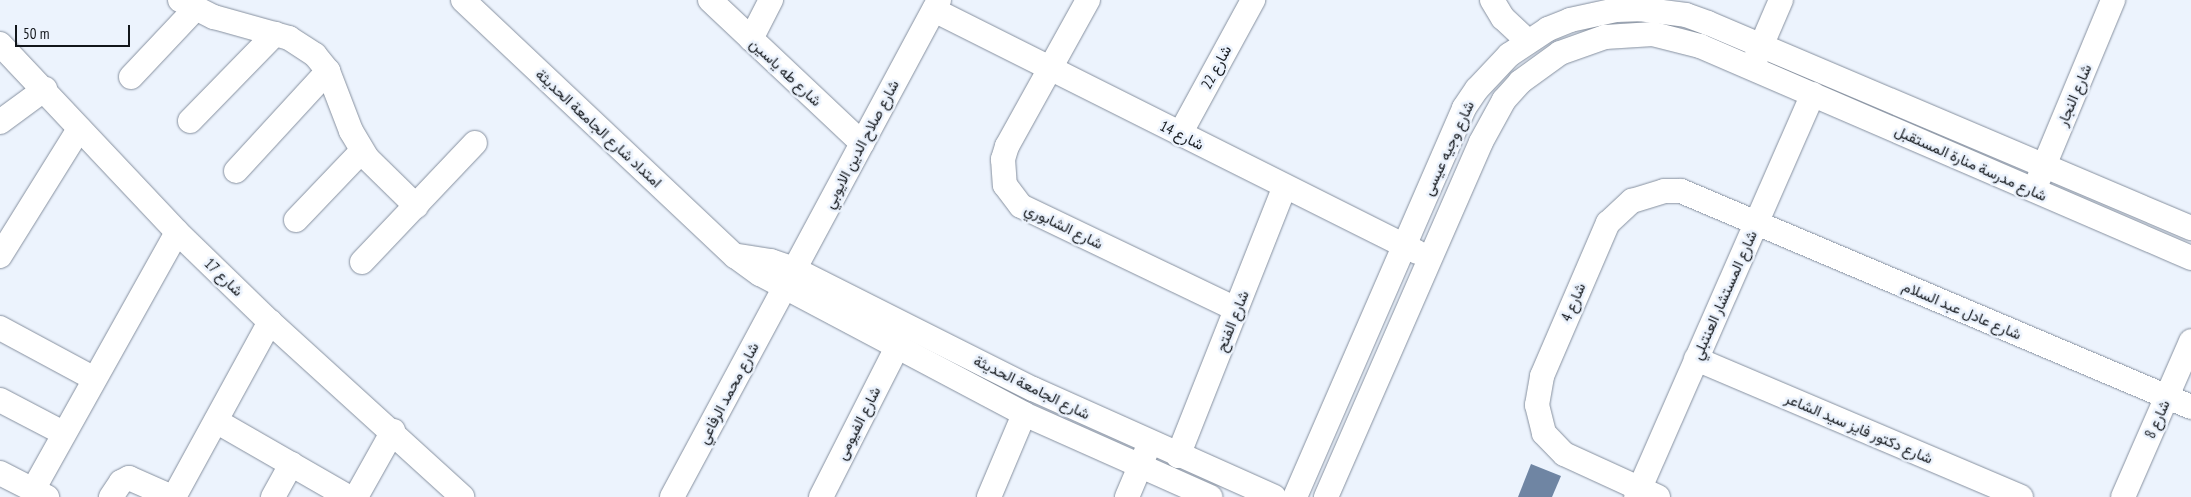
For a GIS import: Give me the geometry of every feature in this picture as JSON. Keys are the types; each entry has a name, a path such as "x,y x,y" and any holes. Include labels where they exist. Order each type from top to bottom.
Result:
{"street":[{"name":"امتداد شارع الجامعة الحديثة","path":"463,0 735,256 771,261 789,278"},
{"name":"شارع طه ياسين","path":"710,0 862,143"},
{"path":"751,39 771,0"},
{"name":"شارع الشابوري","path":"1088,0 1003,159 1005,185 1011,196 1021,206 1236,309"},
{"name":"شارع 22","path":"1180,134 1253,0"},
{"path":"1492,0 1503,18 1528,40"},
{"path":"1752,67 1781,0"},
{"name":"شارع النجار","path":"2034,190 2113,0"},
{"path":"131,77 188,5 275,34 308,48 328,71 362,151 377,171 416,206"},
{"name":"شارع 14","path":"936,5 1051,69 1430,259"},
{"name":"شارع صلاح الدين الايوبي","path":"789,278 936,5"},
{"name":"شارع وجيه عيسى","path":"1295,497 1464,108 1492,70 1528,40 1570,20 1608,11 1639,9 1686,15 1762,44"},
{"path":"190,121 275,34"},
{"name":"شارع وجيه عيسى","path":"1326,497 1481,142 1504,100 1520,82 1560,53 1605,37 1653,34 1700,46 1752,67"},
{"name":"شارع 17","path":"0,44 177,232 270,322 393,431 462,497"},
{"name":"شارع مدرسة منارة المستقبل","path":"1762,44 2191,228"},
{"name":"شارع مدرسة منارة المستقبل","path":"1752,67 2191,258"},
{"path":"236,171 328,71"},
{"path":"0,122 45,90"},
{"name":"شارع المستشار العنتبلي","path":"1644,494 1696,359 1813,94"},
{"path":"0,256 79,129"},
{"path":"362,262 475,143"},
{"path":"296,220 362,151"},
{"name":"شارع الفتح","path":"1178,456 1285,186"},
{"name":"شارع 4","path":"1644,494 1564,454 1544,433 1538,412 1538,390 1542,376 1600,238 1619,211 1648,194 1664,190 1681,191 1756,223"},
{"name":"شارع عادل عبد السلام","path":"1756,223 2191,407"},
{"path":"0,473 40,494 64,433 93,378 177,232"},
{"name":"شارع الجامعة الحديثة","path":"789,278 896,348 1024,414 1210,497"},
{"name":"شارع الجامعة الحديثة","path":"789,278 1150,444 1274,497"},
{"name":"شارع محمد الرفاعي","path":"672,497 789,278"},
{"path":"111,497 121,482 129,478 173,497 270,322"},
{"path":"0,328 93,378"},
{"name":"شارع 8","path":"2123,497 2191,341"},
{"name":"شارع الفيومى","path":"821,497 896,348"},
{"name":"شارع دكتور فايز سيد الشاعر","path":"1696,359 2021,497"},
{"path":"0,400 64,433"},
{"path":"989,497 1024,414"},
{"path":"216,421 348,497"},
{"path":"356,497 393,431"},
{"path":"1127,497 1150,444"},
{"path":"274,497 291,464"}],"building":[{"path":"1531,464 1561,476 1552,497 1518,497"}]}
